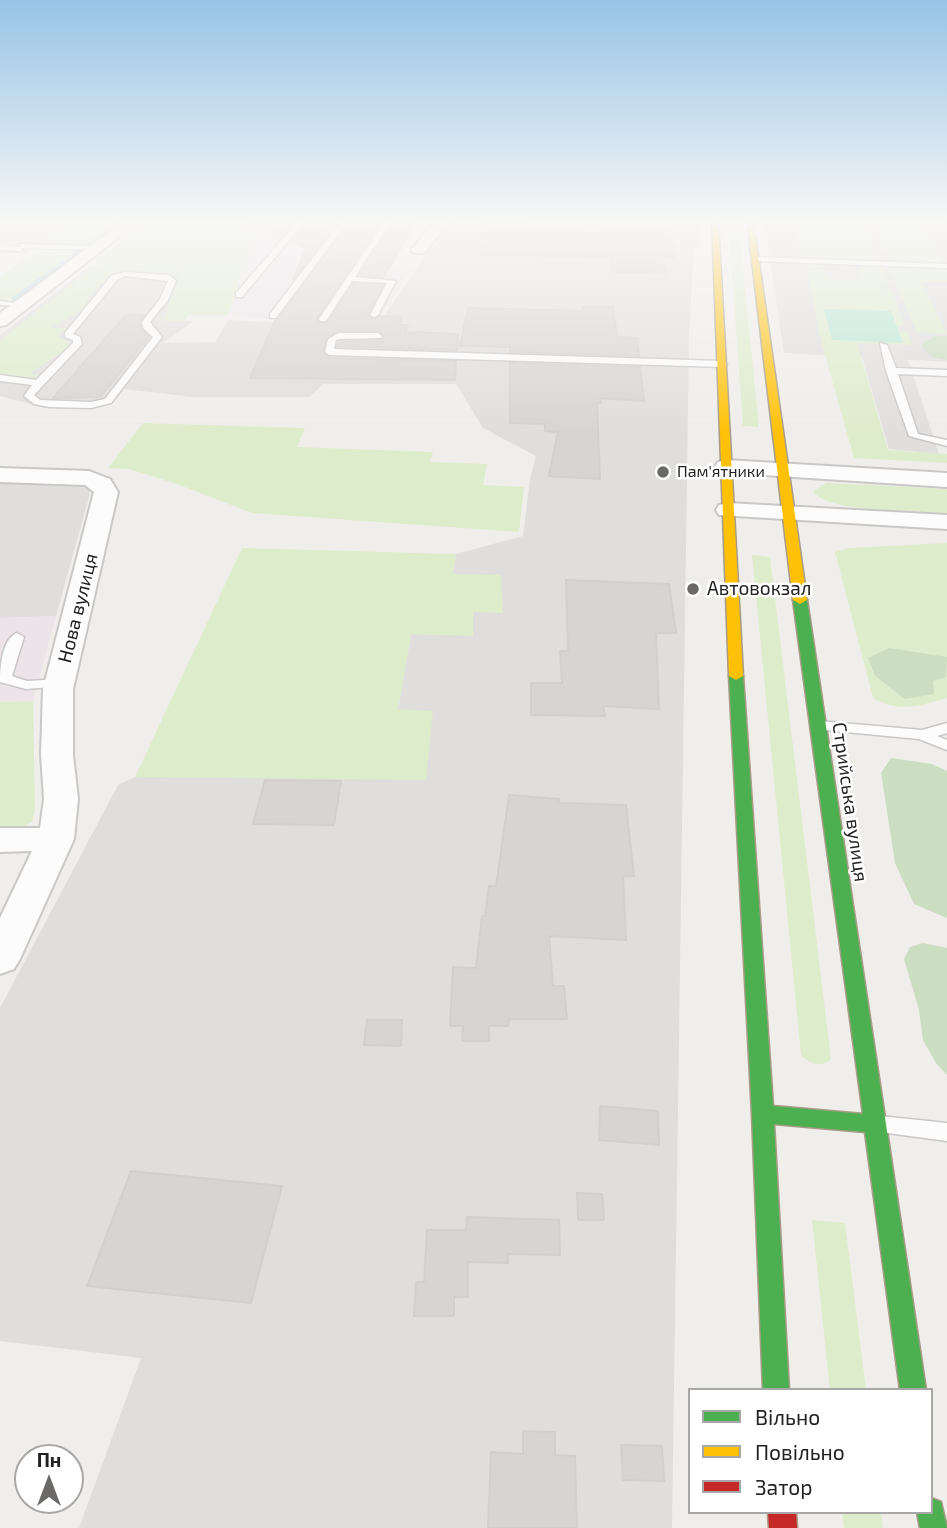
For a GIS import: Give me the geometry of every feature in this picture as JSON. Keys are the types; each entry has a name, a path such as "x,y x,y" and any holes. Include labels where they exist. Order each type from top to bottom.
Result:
{"main road":[{"path":"718,291 729,540 763,1114 776,1388"},
{"name":"Стрийська вулиця","path":"758,291 770,431 781,470 788,513 808,670 819,726 913,1388"},
{"path":"724,427 743,431"},
{"path":"729,540 748,536"},
{"path":"772,538 792,542"},
{"path":"763,1114 874,1124"}],"street":[{"path":"0,321 38,291"},
{"path":"726,467 947,480"},
{"name":"Нова вулиця","path":"0,475 89,478 106,487 60,683 57,755 61,799 56,839 0,959"},
{"path":"728,510 947,522"},
{"path":"0,840 56,839"}],"lane":[{"path":"103,291 68,335 77,339 78,344 38,383 29,396 37,402 91,405 108,401 158,337 146,326 146,322 168,291"},
{"path":"239,295 242,291"},
{"path":"273,316 292,291"},
{"path":"323,319 342,291"},
{"path":"374,315 387,291"},
{"path":"0,303 22,304"},
{"path":"378,336 340,336 332,339 329,352 722,364"},
{"path":"883,345 914,436 947,443"},
{"path":"891,371 947,373"},
{"path":"0,378 38,383"},
{"path":"17,637 4,672 5,679 26,685 60,683"},
{"path":"819,726 922,735 947,745"},
{"path":"922,735 947,728"},
{"path":"874,1124 947,1132"}],"shaded area":[{"path":"57,291 173,291 164,320 194,321 163,343 215,342 228,320 376,328 401,291 691,291 672,1528 79,1528 141,1358 0,1341 0,1008 118,785 135,777 398,709 411,634 473,635 472,612 453,574 456,554 523,536 530,479 536,456 483,428 456,384 323,384 310,397 193,397 124,389 116,400 94,406 34,405 0,396 0,335"},
{"path":"236,291 397,291 376,324 228,315"},
{"path":"775,291 947,291 947,362 784,353"},
{"path":"858,344 903,345 939,454 889,449"},
{"path":"0,480 71,481 87,485 91,490 56,616 0,618"},
{"path":"56,616 33,701 0,702 0,618"}],"green space":[{"path":"0,291 34,291 25,298 0,300"},
{"path":"62,291 94,291 87,298 91,304 51,328 67,328 58,336 72,345 29,374 44,375 26,379 0,376 0,340"},
{"path":"173,291 236,291 228,315 188,315 184,321 164,321"},
{"path":"733,291 745,291 759,427 743,426"},
{"path":"811,291 892,291 904,325 898,326 900,331 907,331 912,345 857,343 888,450 947,454 947,463 854,458 821,341"},
{"path":"899,291 926,291 947,334 917,332"},
{"path":"824,309 891,311 903,343 832,340"},
{"path":"936,336 947,336 947,360 931,356 923,348 922,344"},
{"path":"143,423 305,428 297,447 433,452 430,462 487,464 483,485 524,487 519,532 252,513 129,469 108,468"},
{"path":"827,483 947,489 947,513 875,509 836,503 821,498 813,491"},
{"path":"947,543 947,698 909,707 882,703 873,698 835,552 849,548"},
{"path":"242,548 456,554 453,574 501,575 503,613 473,612 473,636 411,634 398,709 433,711 426,780 135,777"},
{"path":"752,555 770,557 831,1059 824,1064 812,1062 801,1055"},
{"path":"889,648 947,657 946,677 933,681 934,694 905,699 875,676 868,658"},
{"path":"33,701 35,810 32,822 23,826 0,826 0,702"},
{"path":"891,758 932,764 947,771 947,918 914,904 895,863 881,773"},
{"path":"923,943 947,948 947,1075 936,1063 923,1040 919,1010 904,959 910,947"},
{"path":"812,1220 845,1223 866,1388 830,1388"},
{"path":"842,1514 881,1514 883,1528 844,1528"}],"building":[{"path":"298,291 335,291 317,318 318,322 328,322 348,291 380,291 367,316 373,319 380,316 402,317 399,325 408,325 405,332 458,334 457,350 337,346 340,342 381,341 385,335 378,330 339,330 325,338 323,354 329,358 456,361 455,380 250,378 275,321"},
{"path":"582,307 613,307 617,337 637,338 639,356 510,352 510,347 460,346 468,308 582,311"},
{"path":"126,315 144,315 140,320 140,328 149,337 100,397 53,398"},
{"path":"510,363 640,367 644,401 600,398 601,403 597,403 600,479 549,476 558,432 545,431 545,424 510,423"},
{"path":"566,580 669,584 676,633 656,633 659,709 603,706 605,716 531,715 531,683 562,683 560,651 568,651"},
{"path":"265,780 341,781 334,825 253,824"},
{"path":"509,795 559,799 558,803 626,805 634,876 623,876 626,940 549,936 553,986 564,986 567,1019 509,1019 508,1026 489,1026 489,1041 462,1041 463,1026 450,1026 453,967 476,968 482,916 485,916 489,886 496,886"},
{"path":"367,1020 402,1020 401,1046 364,1045"},
{"path":"600,1106 658,1111 659,1145 599,1140"},
{"path":"131,1171 282,1186 251,1303 87,1286"},
{"path":"577,1193 602,1194 604,1220 578,1220"},
{"path":"467,1217 559,1220 560,1255 508,1254 508,1263 468,1262 468,1297 454,1297 454,1316 414,1316 416,1282 424,1282 427,1230 466,1230"},
{"path":"523,1431 555,1432 555,1455 575,1456 577,1528 488,1528 491,1452 523,1454"},
{"path":"621,1445 662,1446 664,1481 623,1480"}],"waterway":[{"path":"13,299 24,291"}],"traffic: fast":[{"path":"800,600 913,1388"},
{"path":"736,676 763,1114 776,1388"},
{"path":"763,1114 874,1124"},
{"path":"931,1514 934,1528"}],"traffic: slow":[{"path":"718,291 736,676"},
{"path":"759,291 800,600"}],"traffic: jam":[{"path":"782,1514 783,1528"}],"place":[{"name":"Пам'ятники","path":"663,472"},
{"name":"Автовокзал","path":"693,589"}]}
